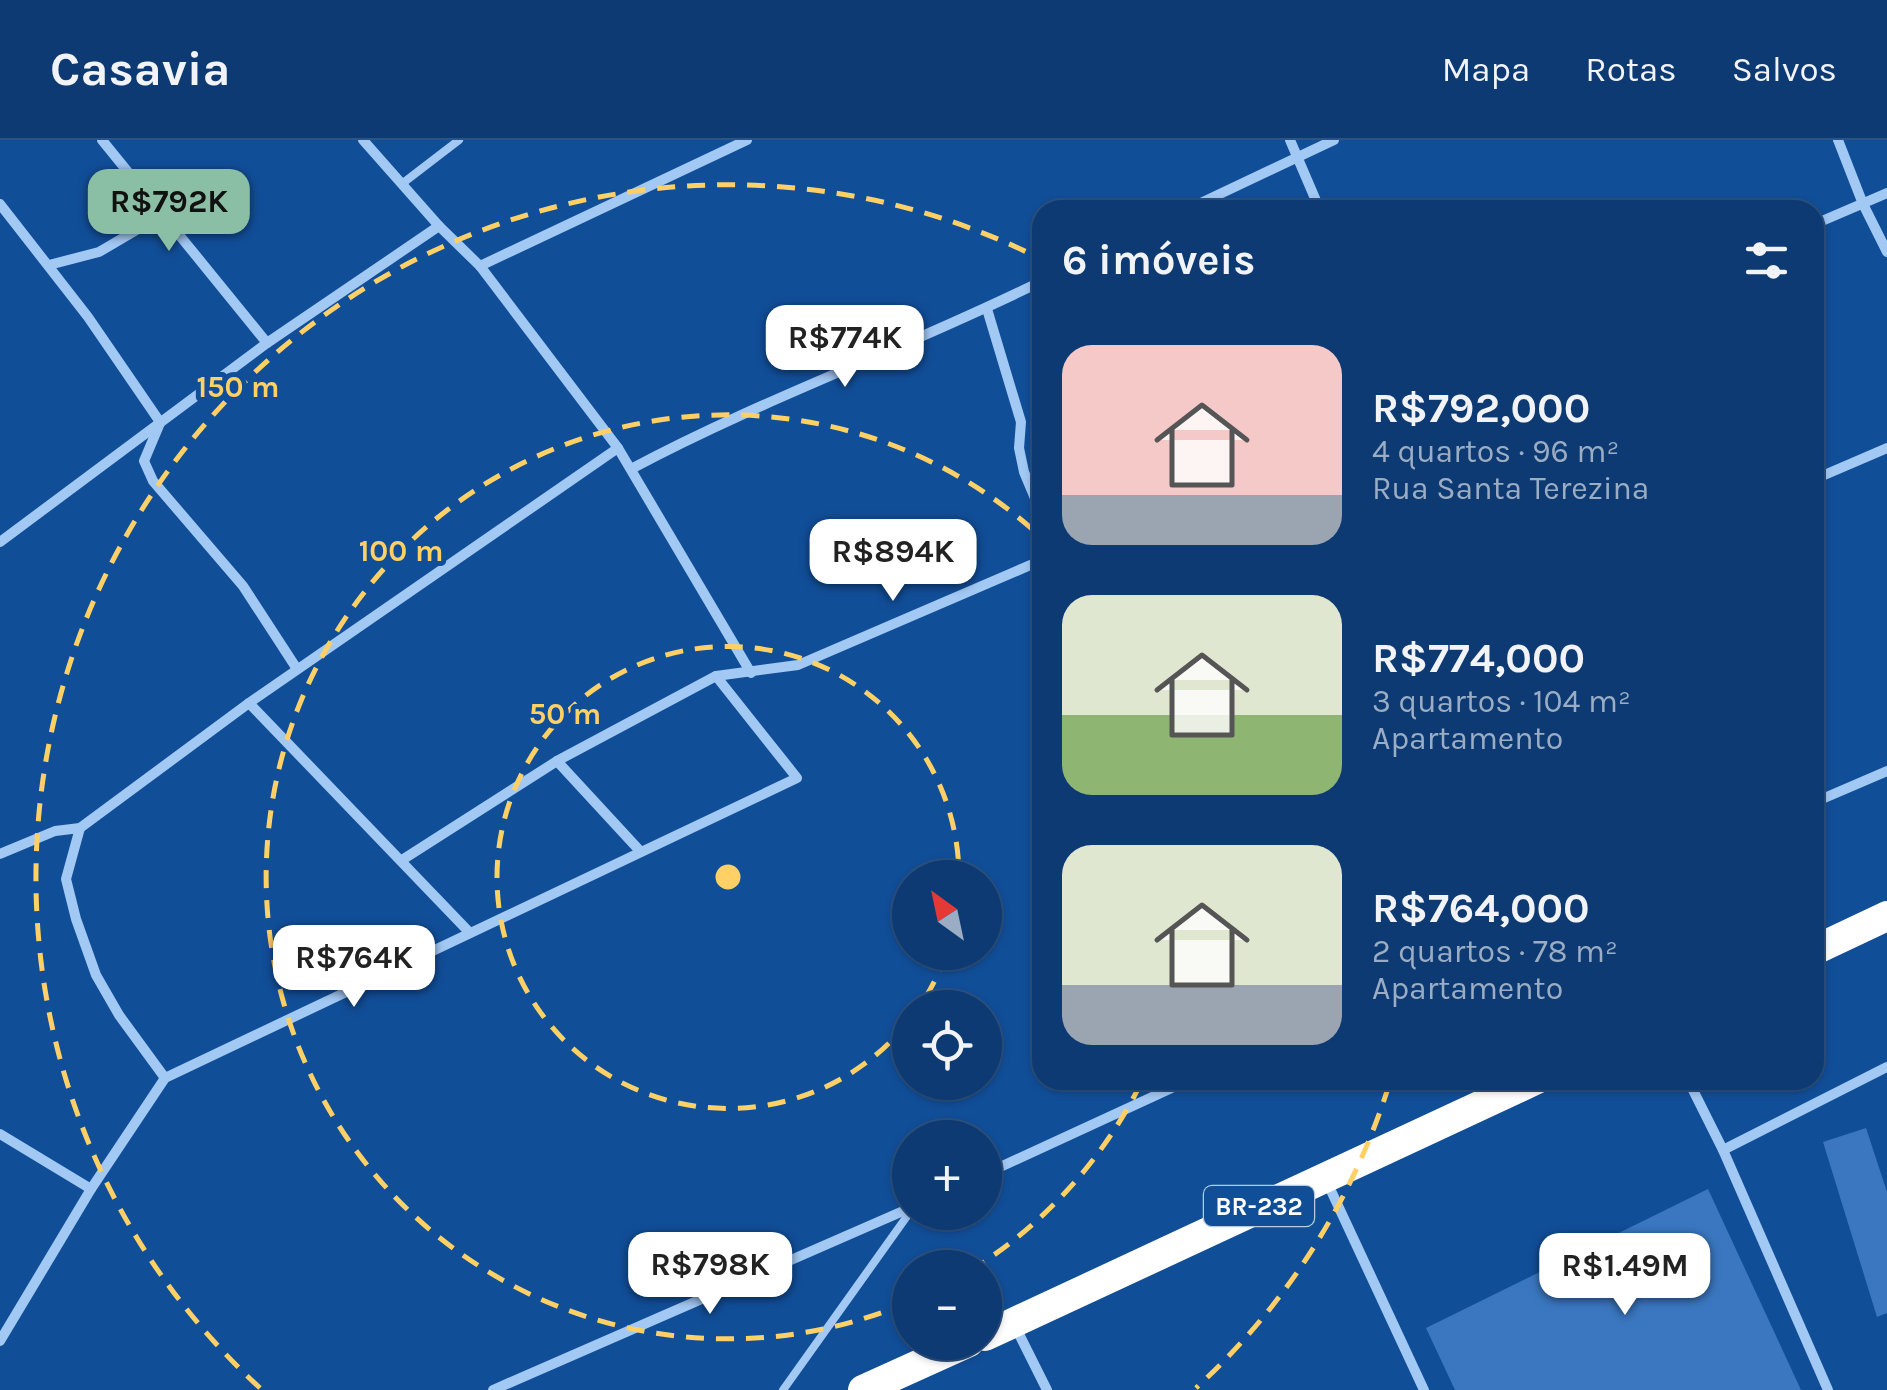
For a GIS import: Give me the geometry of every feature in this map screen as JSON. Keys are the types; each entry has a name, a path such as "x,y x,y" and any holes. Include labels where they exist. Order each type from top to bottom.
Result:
{"highway":[{"path":"1824,946 1887,916"},
{"name":"BR-232","path":"1002,1328 1513,1090"},
{"path":"863,1390 929,1360"}],"street":[{"path":"102,140 267,343"},
{"path":"363,140 480,266 618,448 752,673"},
{"path":"480,266 747,140"},
{"path":"1290,140 1316,200"},
{"path":"1206,200 1334,140"},
{"path":"1838,140 1862,204 1887,252"},
{"path":"1824,220 1887,192"},
{"path":"0,204 49,265 160,422"},
{"path":"49,265 99,252 162,215"},
{"path":"0,542 267,343 440,226"},
{"path":"631,469 679,443 1032,286"},
{"path":"987,309 1020,422 1024,472 1032,492"},
{"path":"160,422 144,462 153,481 243,586 297,670"},
{"path":"0,854 55,831 80,828 248,703 618,448"},
{"path":"1824,475 1887,448"},
{"path":"402,860 557,761 716,676 798,665 1032,564"},
{"path":"0,1341 90,1189 166,1078 797,778 716,676"},
{"path":"248,703 470,932"},
{"path":"557,761 640,851"},
{"path":"1824,798 1887,772"},
{"path":"80,828 66,879 83,938 96,974 119,1015 166,1078"},
{"path":"1724,1150 1887,1067"},
{"path":"1002,1166 1168,1090"},
{"path":"1693,1090 1724,1150 1828,1390"},
{"path":"0,1134 90,1189"},
{"path":"1324,1175 1424,1390"},
{"path":"493,1390 892,1218"},
{"path":"1013,1323 1046,1390"}],"lane":[{"path":"403,183 459,140"},
{"path":"783,1390 896,1230"}],"building":[{"path":"1866,1128 1887,1192 1887,1313 1877,1317 1823,1142"},
{"path":"1708,1189 1801,1390 1455,1390 1426,1328"}]}
